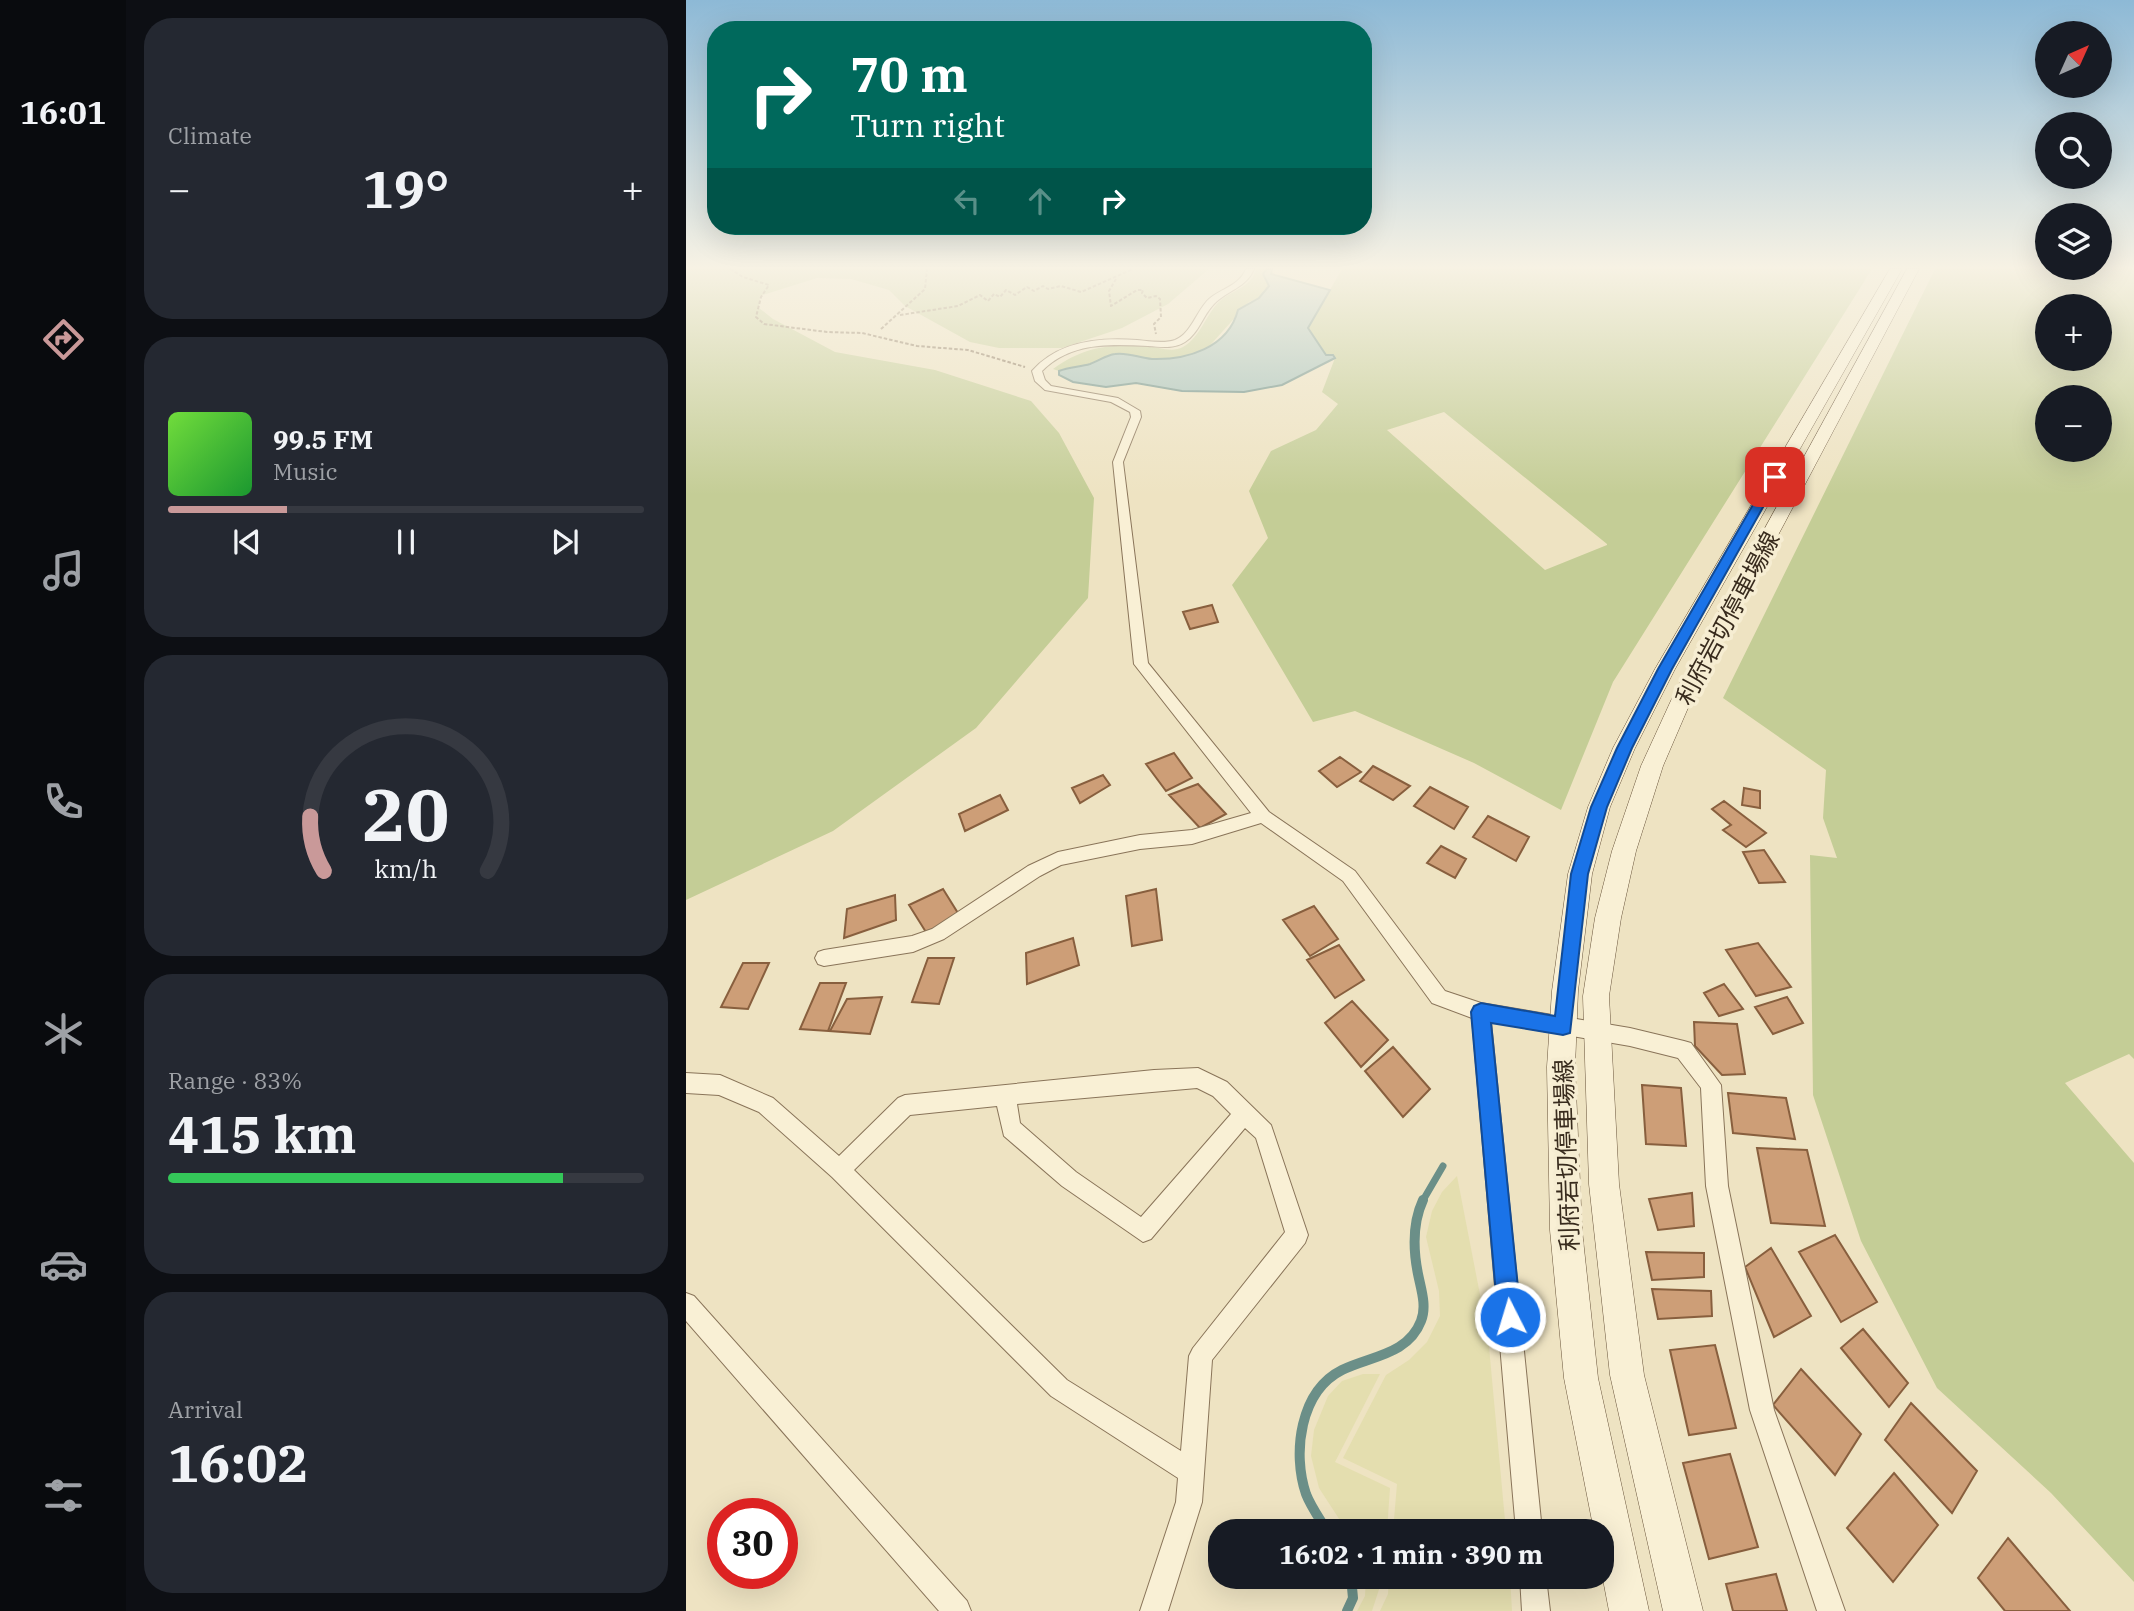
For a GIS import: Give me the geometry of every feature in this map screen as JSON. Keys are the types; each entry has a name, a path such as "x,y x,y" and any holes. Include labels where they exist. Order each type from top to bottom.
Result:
{"main road":[{"name":"利府岩切停車場線","path":"1629,1611 1581,1378 1566,1230 1561,1067 1580,874 1599,807 1624,748 1679,645 1853,344"},
{"name":"利府岩切停車場線","path":"1683,1611 1627,1375 1604,1184 1596,996 1608,918 1624,851 1652,766 1684,694 1731,604 1873,344"}],"street":[{"path":"1102,344 1081,346 1051,357 1037,371 1040,381 1048,387 1114,400 1135,411 1136,417 1118,462 1141,664 1263,816 1349,876 1439,997 1481,1012 1684,1050 1711,1084 1717,1186 1762,1410 1831,1611"},
{"path":"824,958 913,944 938,934 1034,871 1058,859 1140,842 1192,837 1263,816"},
{"path":"1481,1012 1528,1519"},
{"path":"839,1170 905,1105 1154,1080 1198,1078 1220,1089 1264,1132 1297,1235 1201,1356 1189,1502 1154,1611"},
{"path":"686,1083 720,1085 766,1105 839,1170 1059,1388 1191,1472"},
{"path":"1005,1095 1011,1129 1069,1179 1143,1231 1246,1112"},
{"path":"689,1315 957,1611"},
{"path":"1534,1589 1536,1611"}],"path":[{"path":"909,344 968,350 1037,371"}],"shaded area":[{"path":"1457,1176 1488,1336 1505,1519 1394,1519 1397,1484 1343,1458 1386,1375 1409,1360 1427,1342 1440,1316 1439,1291 1426,1237 1432,1211 1442,1192"},
{"path":"1363,1374 1380,1374 1335,1462 1390,1488 1388,1519 1339,1519 1319,1488 1311,1456 1314,1430 1328,1396 1342,1381"},
{"path":"1365,1589 1379,1589 1372,1611 1357,1611 1365,1596"},
{"path":"1388,1589 1511,1589 1512,1611 1380,1611"}],"green space":[{"path":"686,344 820,344 835,352 935,370 1031,401 1059,433 1094,498 1088,598 976,728 833,831 686,900"},
{"path":"981,344 1073,344 1062,348 999,348"},
{"path":"1187,344 1211,344 1205,351 1175,358 1149,359 1129,354 1059,371 1053,369 1075,356 1097,349 1146,346 1170,350"},
{"path":"1318,344 1825,344 1613,682 1561,810 1474,763 1355,711 1313,722 1232,585 1268,538 1249,491 1271,451 1316,430 1338,404 1322,392 1335,358 1332,355 1326,356","holes":["1444,412 1607,545 1545,570 1387,430"]},
{"path":"1898,344 2035,344 2035,371 2112,371 2112,344 2134,344 2134,1059 2129,1054 2065,1083 2134,1163 2134,1582 2051,1493 1937,1388 1861,1241 1813,1095 1810,855 1837,858 1823,818 1826,770 1723,698"}],"water":[{"path":"1212,344 1319,344 1326,355 1333,355 1335,358 1282,385 1244,392 1182,391 1136,383 1106,387 1073,382 1059,375 1059,371 1090,364 1115,354 1165,359 1204,349"}],"building":[{"path":"1212,605 1218,622 1190,629 1183,612"},
{"path":"1174,753 1192,778 1166,791 1146,764"},
{"path":"1340,757 1361,772 1337,787 1319,771"},
{"path":"1373,766 1410,786 1393,800 1360,781"},
{"path":"1103,775 1110,785 1080,803 1072,788"},
{"path":"1198,784 1226,814 1200,828 1169,795"},
{"path":"1430,787 1468,807 1454,829 1414,806"},
{"path":"1744,788 1760,791 1760,808 1742,805"},
{"path":"1000,795 1008,810 965,831 959,814"},
{"path":"1724,801 1766,833 1746,847 1723,830 1731,825 1712,809"},
{"path":"1488,816 1529,837 1516,861 1473,837"},
{"path":"1441,846 1466,859 1455,878 1427,863"},
{"path":"1764,850 1785,882 1759,883 1743,852"},
{"path":"943,889 961,918 929,937 909,905"},
{"path":"1156,889 1162,940 1132,946 1126,896"},
{"path":"895,895 896,920 844,938 847,909"},
{"path":"1314,906 1338,939 1310,956 1283,920"},
{"path":"1073,938 1079,965 1027,984 1026,953"},
{"path":"1758,943 1791,987 1756,996 1726,950"},
{"path":"1339,945 1364,980 1335,998 1307,960"},
{"path":"928,958 954,958 939,1004 912,1002"},
{"path":"743,963 769,963 748,1009 721,1007"},
{"path":"820,983 846,983 828,1031 800,1029"},
{"path":"1724,984 1743,1009 1719,1016 1704,993"},
{"path":"882,997 870,1034 830,1031 847,999"},
{"path":"1787,997 1803,1023 1773,1034 1755,1007"},
{"path":"1352,1001 1388,1040 1361,1067 1325,1023"},
{"path":"1694,1022 1737,1024 1745,1074 1722,1075 1695,1046"},
{"path":"1393,1047 1430,1089 1403,1117 1365,1071"},
{"path":"1642,1085 1681,1088 1686,1146 1646,1144"},
{"path":"1728,1093 1786,1098 1795,1139 1733,1133"},
{"path":"1757,1148 1807,1150 1825,1226 1771,1223"},
{"path":"1692,1193 1694,1226 1658,1230 1649,1199"},
{"path":"1835,1235 1877,1302 1841,1322 1799,1252"},
{"path":"1771,1248 1811,1316 1774,1337 1745,1267"},
{"path":"1646,1252 1704,1253 1704,1277 1652,1280"},
{"path":"1652,1289 1711,1291 1712,1316 1658,1319"},
{"path":"1863,1329 1908,1383 1889,1407 1841,1348"},
{"path":"1715,1345 1736,1428 1689,1435 1670,1350"},
{"path":"1801,1369 1861,1434 1835,1475 1773,1405"},
{"path":"1911,1403 1977,1471 1952,1513 1885,1440"},
{"path":"1730,1454 1758,1547 1709,1559 1683,1463"},
{"path":"1894,1473 1938,1525 1893,1582 1847,1528"},
{"path":"2008,1538 2070,1611 2005,1611 1978,1578"},
{"path":"1776,1574 1787,1611 1733,1611 1726,1584"}],"waterway":[{"path":"1423,1201 1443,1166"},
{"path":"1320,1519 1306,1494 1300,1460 1300,1442 1308,1408 1317,1392 1342,1370 1398,1348 1415,1332 1423,1309 1414,1246 1415,1227 1423,1201"},
{"path":"1347,1611 1353,1598 1352,1589"}],"route":[{"path":"1510,1317 1481,1012 1563,1026 1580,874 1599,807 1624,748 1665,669 1775,477"}]}
